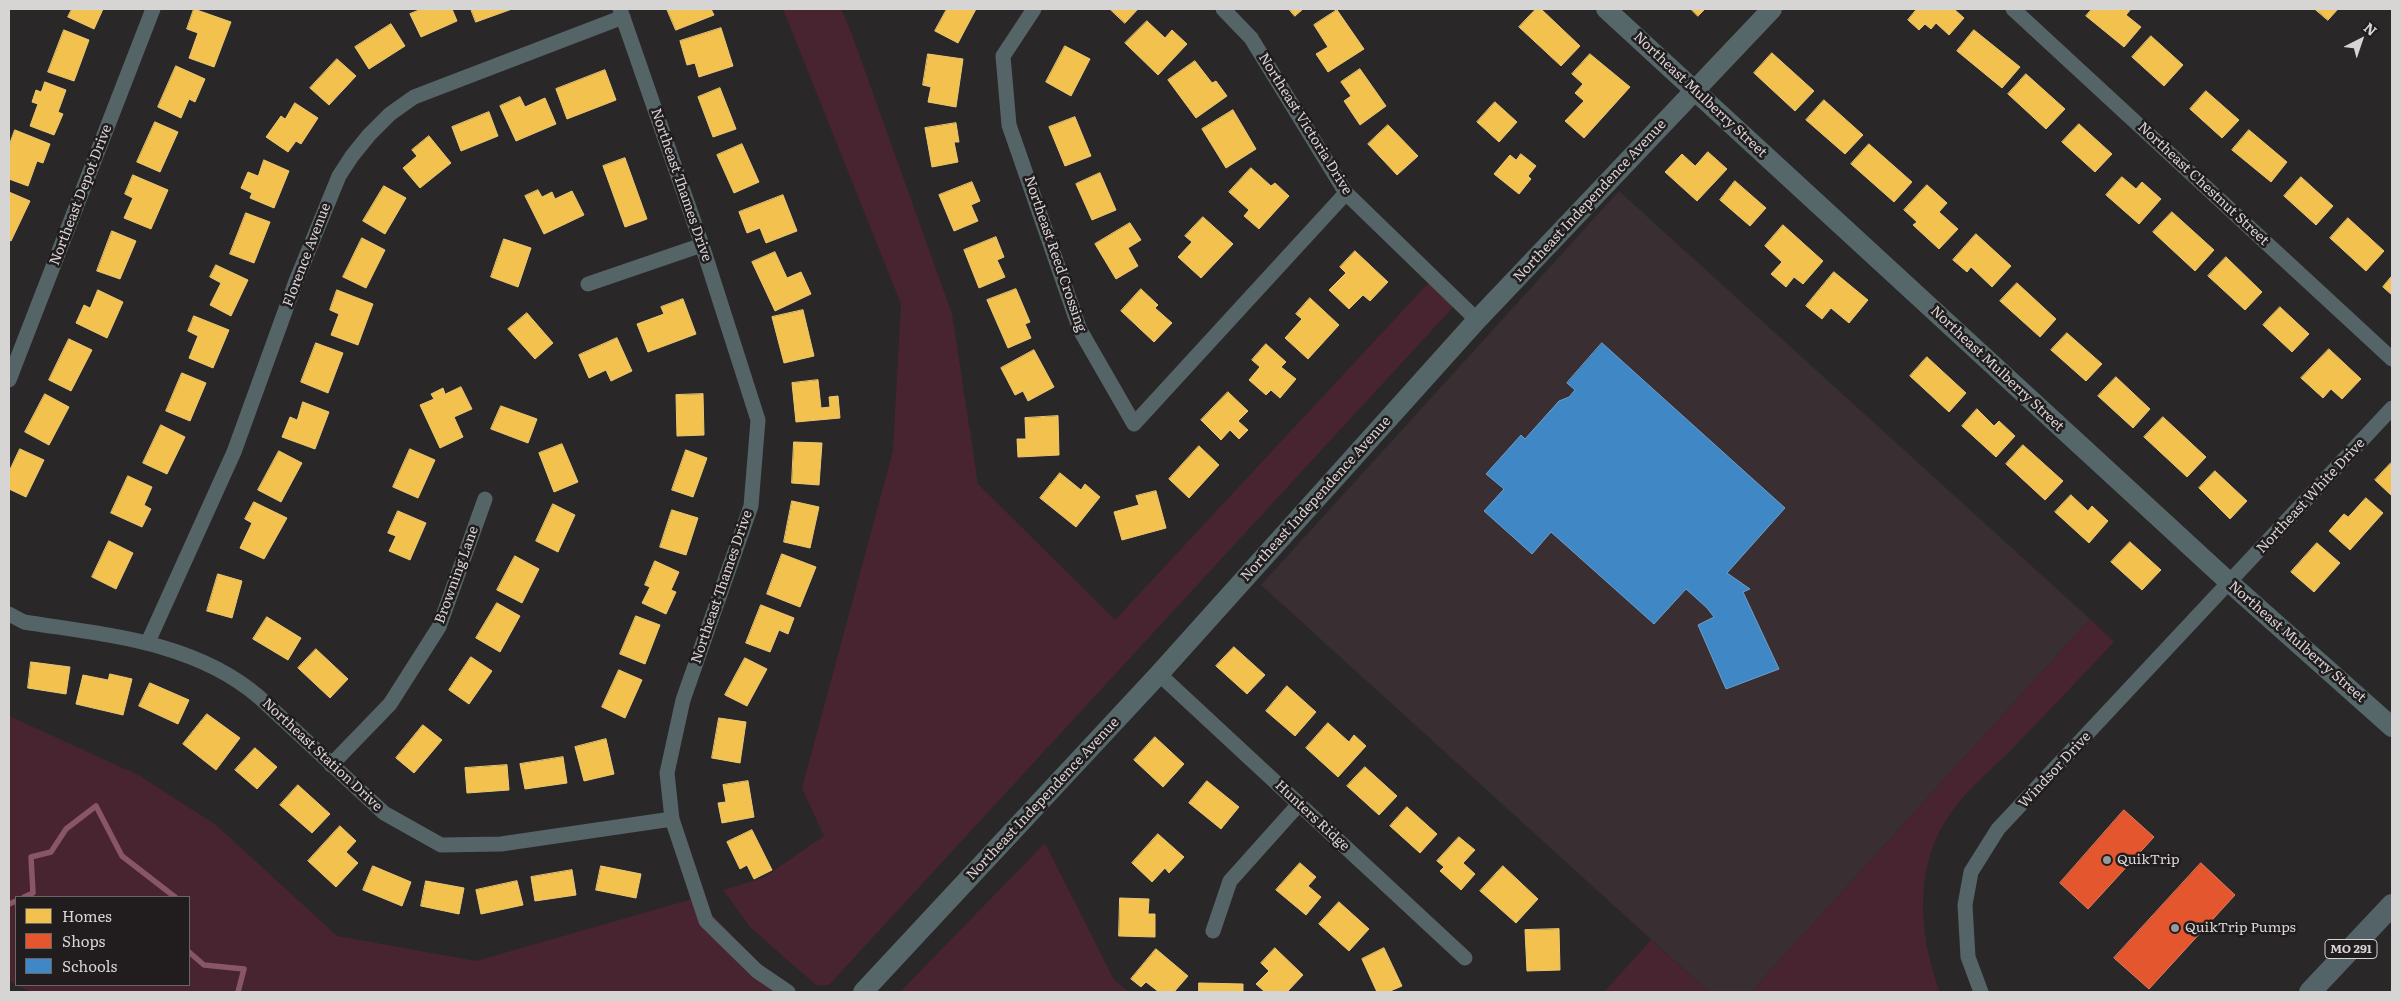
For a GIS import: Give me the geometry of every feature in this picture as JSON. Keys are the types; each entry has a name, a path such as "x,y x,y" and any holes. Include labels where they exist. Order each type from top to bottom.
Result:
{"main road":[{"name":"MO 291","path":"2310,992 2392,905"}],"street":[{"name":"Northeast Depot Drive","path":"9,380 152,9"},
{"name":"Northeast Reed Crossing","path":"1034,9 1003,56 1010,124 1080,330 1134,424 1346,193"},
{"name":"Northeast Victoria Drive","path":"1223,9 1251,38 1346,193 1477,320"},
{"name":"Northeast Mulberry Street","path":"1606,9 2230,583 2392,727"},
{"name":"Northeast Independence Avenue","path":"863,992 1160,674 1477,320 1772,9"},
{"name":"Northeast Chestnut Street","path":"2013,9 2392,359"},
{"name":"Northeast Thames Drive","path":"621,13 702,245 758,420 751,506 681,709 667,773 672,819 706,921 757,970 788,992"},
{"name":"Florence Avenue","path":"148,642 234,452 296,281 339,176 352,156 390,114 414,96 621,13"},
{"path":"588,284 702,245"},
{"name":"Northeast White Drive","path":"2230,583 2392,408"},
{"name":"Browning Lane","path":"331,765 390,704 439,627 485,499"},
{"name":"Windsor Drive","path":"1981,992 1968,957 1965,904 1971,872 1998,829 2230,583"},
{"name":"Northeast Station Drive","path":"9,614 24,622 148,642 218,669 242,683 384,813 442,846 501,844 672,819"},
{"name":"Hunters Ridge","path":"1160,674 1465,958"},
{"path":"1213,931 1230,881 1299,804"}],"shaded area":[{"path":"783,9 841,9 851,32 952,314 978,484 1115,620 1434,277 1455,305 829,985 816,985 751,928 723,890 763,878 824,836 802,788 893,451 901,304"},
{"path":"1619,191 2090,619 1751,992 1709,992 1261,585"},
{"path":"2090,619 2114,642 2011,750 1966,794 1940,831 1931,852 1923,899 1924,922 1927,946 1940,992 1751,992"},
{"path":"9,716 140,776 216,825 337,936 476,961 696,898 787,992 31,992 19,986 190,986 190,896 15,896 15,983 9,980"},
{"path":"1045,843 1114,980 1129,992 900,992"},
{"path":"1651,940 1709,992 1604,992"}],"building: Homes":[{"path":"72,9 103,9 94,29 68,17"},
{"path":"194,9 231,22 214,67 189,58 198,33 187,29"},
{"path":"422,9 452,9 457,21 421,37 410,14"},
{"path":"471,9 512,9 476,22"},
{"path":"667,9 711,9 714,15 676,30"},
{"path":"947,9 976,9 958,43 935,31"},
{"path":"1110,9 1138,9 1125,23"},
{"path":"1289,9 1303,9 1295,16"},
{"path":"1536,9 1541,9 1580,46 1561,66 1519,27"},
{"path":"1691,9 1705,9 1698,16"},
{"path":"1917,9 1954,9 1964,18 1949,35 1936,23 1931,29 1925,24 1919,30 1908,20"},
{"path":"2092,9 2131,9 2126,15 2141,27 2124,47 2086,16"},
{"path":"2315,9 2338,9 2328,20"},
{"path":"1337,10 1364,49 1328,72 1316,54 1328,47 1314,25"},
{"path":"1147,21 1165,38 1172,30 1187,44 1158,75 1125,43"},
{"path":"391,24 405,46 369,69 355,47"},
{"path":"721,28 733,66 699,77 695,63 687,65 680,41"},
{"path":"64,30 89,40 74,81 48,72"},
{"path":"1974,30 2020,67 2002,88 1957,51"},
{"path":"2151,36 2183,65 2164,86 2132,57"},
{"path":"1065,46 1090,59 1071,96 1046,82"},
{"path":"1772,53 1814,91 1795,111 1754,73"},
{"path":"928,54 963,59 956,107 928,102 931,87 923,85"},
{"path":"1590,54 1630,87 1584,138 1565,121 1584,101 1575,93 1583,84 1572,74"},
{"path":"337,59 356,76 329,105 310,88"},
{"path":"1195,61 1212,83 1216,81 1227,96 1196,118 1168,80"},
{"path":"176,66 205,79 195,102 189,99 181,118 158,107"},
{"path":"1360,69 1386,106 1360,125 1344,101 1351,96 1341,82"},
{"path":"605,70 616,100 567,119 556,89"},
{"path":"2026,74 2065,109 2046,129 2008,94"},
{"path":"45,82 66,90 58,112 63,114 54,135 30,126 38,104 32,102 36,90 41,92"},
{"path":"720,88 736,129 713,137 698,97"},
{"path":"2206,91 2239,120 2222,138 2190,109"},
{"path":"520,97 525,107 545,98 556,124 516,141 500,106"},
{"path":"1824,100 1863,135 1845,154 1806,120"},
{"path":"1495,102 1517,122 1499,142 1477,122"},
{"path":"295,103 318,118 301,144 296,141 288,152 266,137 281,116 285,119"},
{"path":"1233,110 1256,149 1226,168 1202,129"},
{"path":"489,112 498,136 461,151 452,127"},
{"path":"1075,117 1091,156 1065,166 1049,127"},
{"path":"155,122 178,132 160,172 137,162"},
{"path":"956,123 959,142 954,142 958,162 932,167 925,128"},
{"path":"2079,124 2112,154 2095,172 2062,142"},
{"path":"1388,125 1418,156 1397,175 1368,144"},
{"path":"15,130 50,144 43,163 37,161 28,186 9,179 9,146"},
{"path":"2249,130 2287,162 2271,182 2232,150"},
{"path":"429,136 451,163 420,188 403,168 417,156 412,150"},
{"path":"742,144 759,182 734,193 717,155"},
{"path":"1869,144 1912,182 1894,202 1851,164"},
{"path":"1708,152 1727,169 1697,201 1665,172 1682,154 1695,166"},
{"path":"1521,154 1536,166 1528,176 1531,179 1519,194 1494,174 1510,155 1516,160"},
{"path":"625,158 647,219 625,227 603,166"},
{"path":"264,160 289,171 274,208 250,198 252,193 241,188 248,172 258,176"},
{"path":"1251,168 1271,186 1275,183 1289,196 1259,229 1244,216 1249,210 1229,192"},
{"path":"1100,173 1116,210 1092,220 1076,184"},
{"path":"133,175 168,190 151,229 124,218 133,198 125,194"},
{"path":"2122,177 2136,189 2142,182 2161,199 2139,224 2106,195"},
{"path":"2301,177 2333,206 2316,225 2284,196"},
{"path":"1735,181 1766,208 1750,226 1720,200"},
{"path":"972,182 980,201 971,205 978,221 954,231 939,195"},
{"path":"1927,185 1947,203 1939,212 1958,229 1939,249 1913,225 1917,222 1904,210"},
{"path":"384,186 406,198 385,234 363,221"},
{"path":"538,190 542,197 552,192 555,199 572,191 584,215 544,234 525,196"},
{"path":"9,192 30,201 11,241 9,240"},
{"path":"783,195 797,231 766,243 760,228 747,233 739,212"},
{"path":"2172,212 2214,250 2195,271 2153,232"},
{"path":"246,213 270,222 254,263 230,254"},
{"path":"1203,217 1233,244 1201,278 1178,257 1192,242 1185,236"},
{"path":"2348,218 2384,251 2366,271 2330,238"},
{"path":"1130,223 1141,240 1128,248 1138,266 1116,279 1095,244"},
{"path":"1783,225 1823,261 1803,284 1794,277 1786,287 1771,274 1782,262 1765,246"},
{"path":"112,231 136,241 120,279 97,271"},
{"path":"1976,234 2011,266 1992,287 1971,267 1967,272 1953,260"},
{"path":"996,237 1004,257 997,260 1005,277 979,288 964,250"},
{"path":"362,238 385,250 366,288 343,277"},
{"path":"504,239 531,248 518,287 491,277"},
{"path":"1355,251 1388,282 1370,301 1363,295 1349,309 1329,290 1346,273 1340,267"},
{"path":"775,252 787,278 801,272 811,294 775,311 752,262"},
{"path":"2226,257 2262,292 2245,310 2208,276"},
{"path":"216,265 248,280 231,316 210,305 221,283 210,277"},
{"path":"1834,272 1868,300 1849,323 1831,308 1822,319 1806,306"},
{"path":"2392,276 2392,295 2383,287"},
{"path":"2017,283 2056,319 2040,337 2000,301"},
{"path":"1016,289 1030,322 1025,324 1031,338 1008,348 987,300"},
{"path":"1141,289 1158,305 1155,308 1172,323 1154,342 1121,311"},
{"path":"98,290 123,302 107,338 76,323 84,305 90,308"},
{"path":"337,290 373,304 358,345 331,335 339,314 330,310"},
{"path":"1310,298 1339,325 1308,359 1285,338 1302,319 1296,314"},
{"path":"683,299 696,334 648,352 637,324 664,314 661,307"},
{"path":"2280,307 2309,334 2292,352 2263,325"},
{"path":"803,310 814,356 784,363 772,317"},
{"path":"527,313 553,343 535,359 508,329"},
{"path":"194,316 229,330 213,368 189,358 198,336 188,331"},
{"path":"2067,333 2102,364 2086,381 2051,350"},
{"path":"617,338 632,371 611,381 606,370 589,378 579,355"},
{"path":"69,339 92,350 71,391 49,380"},
{"path":"316,343 343,353 328,393 301,382"},
{"path":"1266,344 1286,362 1281,367 1296,379 1280,398 1271,390 1266,395 1249,380 1260,367 1252,360"},
{"path":"2329,349 2361,379 2342,399 2331,389 2323,398 2301,378"},
{"path":"1034,350 1054,387 1028,401 1023,391 1015,395 1001,368"},
{"path":"1927,357 1966,393 1949,412 1910,376"},
{"path":"182,373 206,383 190,421 166,411"},
{"path":"2116,377 2150,409 2133,428 2098,396"},
{"path":"818,380 821,408 830,407 829,397 838,396 840,418 796,422 792,383"},
{"path":"461,387 472,409 454,417 463,437 440,448 420,405 434,399 431,394 443,388 445,394"},
{"path":"1228,392 1248,411 1238,421 1248,430 1239,439 1230,430 1221,440 1201,420"},
{"path":"45,394 69,407 49,445 25,432"},
{"path":"703,394 704,435 677,436 676,395"},
{"path":"303,402 329,412 315,449 282,437 290,417 297,420"},
{"path":"501,406 537,419 528,443 491,429"},
{"path":"1977,409 1994,426 1999,421 2015,436 1996,457 1962,426"},
{"path":"1058,416 1059,455 1018,457 1017,439 1026,439 1025,418"},
{"path":"2163,417 2206,457 2187,477 2144,437"},
{"path":"161,425 185,437 167,474 143,463"},
{"path":"794,442 822,443 819,485 792,483"},
{"path":"562,444 578,482 554,492 539,453"},
{"path":"2023,445 2063,481 2045,500 2006,464"},
{"path":"1199,446 1219,465 1189,498 1169,479"},
{"path":"20,449 44,460 26,497 9,489 9,472"},
{"path":"410,449 435,460 418,498 393,487"},
{"path":"686,450 707,458 693,497 672,490"},
{"path":"279,451 302,463 281,502 258,490"},
{"path":"2392,464 2392,496 2375,480"},
{"path":"2215,471 2247,501 2230,519 2199,488"},
{"path":"1060,473 1081,490 1085,484 1100,497 1076,527 1040,498"},
{"path":"128,476 152,487 144,505 151,509 142,527 111,513"},
{"path":"1156,491 1166,528 1122,540 1114,512 1139,505 1136,496"},
{"path":"2071,495 2088,511 2092,506 2108,521 2089,543 2055,512"},
{"path":"2366,498 2383,513 2350,550 2329,531 2344,514 2348,517"},
{"path":"792,501 819,507 810,548 784,542"},
{"path":"254,502 287,518 264,559 240,548 252,523 245,519"},
{"path":"553,504 575,515 558,552 536,541"},
{"path":"672,510 698,518 686,555 660,547"},
{"path":"398,511 426,523 410,560 389,551 396,536 388,533"},
{"path":"109,541 133,553 116,589 92,577"},
{"path":"2130,542 2161,570 2142,590 2111,562"},
{"path":"2317,543 2340,563 2314,592 2291,572"},
{"path":"782,554 816,567 800,607 767,594"},
{"path":"515,556 539,569 522,603 497,590"},
{"path":"655,561 679,572 671,590 676,592 666,614 642,603 650,587 645,585"},
{"path":"218,574 242,581 232,618 207,611"},
{"path":"497,603 520,616 500,652 476,638"},
{"path":"761,605 794,618 788,634 779,630 770,652 746,643"},
{"path":"636,616 660,625 645,664 620,654"},
{"path":"267,617 301,638 288,660 253,639"},
{"path":"1234,647 1265,675 1247,694 1216,666"},
{"path":"316,649 348,679 330,698 298,668"},
{"path":"471,657 492,671 469,704 449,690"},
{"path":"745,658 767,669 747,706 725,695"},
{"path":"31,662 70,667 66,694 28,688"},
{"path":"619,670 642,680 625,718 602,707"},
{"path":"110,674 132,679 123,715 76,704 83,675 108,680"},
{"path":"150,683 189,700 178,724 139,706"},
{"path":"1287,686 1316,712 1295,736 1266,711"},
{"path":"207,714 240,738 216,770 183,744"},
{"path":"719,718 746,722 740,763 712,758"},
{"path":"1328,723 1349,742 1354,735 1366,746 1338,777 1306,748"},
{"path":"423,725 442,740 414,773 396,758"},
{"path":"1155,737 1184,764 1163,787 1134,760"},
{"path":"606,739 614,774 584,781 575,747"},
{"path":"255,748 277,767 257,789 235,770"},
{"path":"563,757 567,783 525,789 520,764"},
{"path":"507,765 509,790 467,793 465,768"},
{"path":"1365,767 1397,796 1379,815 1347,786"},
{"path":"748,781 754,817 722,823 718,803 726,802 723,785"},
{"path":"1207,781 1239,807 1221,829 1189,803"},
{"path":"298,785 330,814 312,833 280,805"},
{"path":"1407,807 1437,834 1420,853 1390,826"},
{"path":"340,826 356,841 346,852 358,863 336,887 308,861"},
{"path":"752,830 772,870 754,879 747,865 740,869 727,842"},
{"path":"1158,834 1184,857 1169,873 1165,868 1152,882 1132,863"},
{"path":"1459,837 1475,850 1463,863 1475,874 1461,890 1440,871 1444,867 1437,861"},
{"path":"1300,863 1316,877 1308,886 1321,897 1306,915 1276,890"},
{"path":"373,866 411,882 402,906 363,890"},
{"path":"601,866 641,874 636,898 596,890"},
{"path":"1503,866 1538,899 1516,923 1480,891"},
{"path":"572,870 576,895 535,901 531,877"},
{"path":"426,881 464,888 459,914 421,906"},
{"path":"517,881 523,905 481,914 476,890"},
{"path":"1120,898 1149,899 1148,914 1155,914 1155,937 1119,936"},
{"path":"1339,902 1369,929 1349,951 1319,924"},
{"path":"1559,929 1560,970 1527,971 1525,930"},
{"path":"1275,948 1303,975 1287,992 1265,992 1256,984 1269,971 1261,963"},
{"path":"1384,948 1402,986 1388,992 1377,992 1362,959"},
{"path":"1156,949 1188,976 1174,992 1159,992 1146,982 1141,987 1131,979"},
{"path":"1199,983 1243,984 1243,992 1199,992"}],"building: Shops":[{"name":"QuikTrip","path":"2124,810 2154,837 2088,909 2060,883"},
{"path":"2201,863 2235,895 2149,989 2114,958"}],"building: Schools":[{"path":"1602,343 1785,508 1727,573 1750,589 1743,592 1779,669 1726,689 1698,625 1714,617 1686,589 1654,624 1551,532 1532,554 1484,511 1504,489 1486,474 1521,435 1525,439 1559,401 1569,397 1575,390 1567,383"}],"waterway":[{"path":"26,896 33,893 31,857 51,852 66,829 96,806 122,856 174,896"},
{"path":"9,904 15,901"},
{"path":"190,953 204,965 244,969 238,992"}],"place":[{"name":"QuikTrip","path":"2107,860"},
{"name":"QuikTrip Pumps","path":"2175,928"}]}
